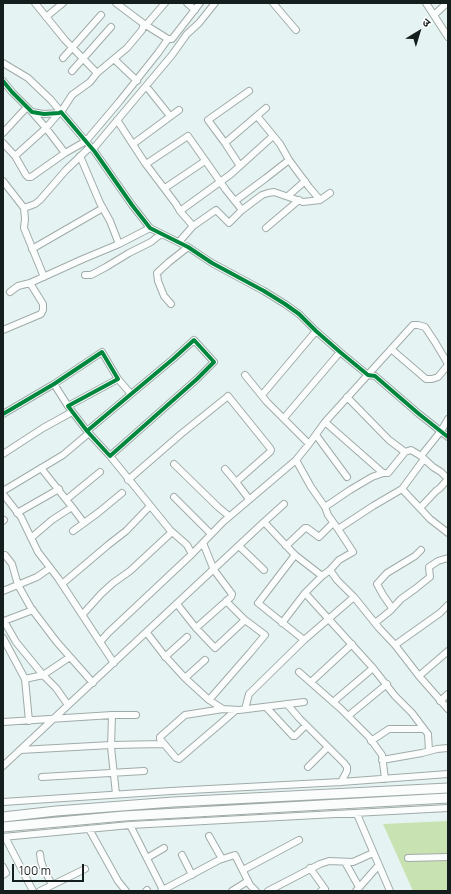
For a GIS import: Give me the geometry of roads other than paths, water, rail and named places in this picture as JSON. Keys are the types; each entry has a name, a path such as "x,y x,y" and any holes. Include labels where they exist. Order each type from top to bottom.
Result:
{"highway":[{"path":"3,818 56,811 165,803 448,788"},
{"path":"3,827 124,816 448,798"}],"street":[{"path":"35,3 72,48 97,73"},
{"path":"46,17 63,3"},
{"path":"116,3 124,5 145,25 168,39"},
{"path":"15,156 46,128 72,95 90,82 97,73 127,48 165,3"},
{"path":"187,3 195,10"},
{"path":"3,143 15,156 28,178 31,178 65,153 86,141 137,81 168,39 172,39 200,3"},
{"path":"24,208 35,204 40,200 80,156 92,148 172,56 187,34 199,23 215,3"},
{"path":"273,3 296,30"},
{"path":"426,3 448,35"},
{"path":"434,15 447,3"},
{"path":"63,58 101,15"},
{"path":"72,72 111,27"},
{"path":"114,59 137,81"},
{"path":"3,62 28,78 51,100 92,148 150,228 178,242 285,304 299,314 316,331 368,375 375,376 448,437"},
{"path":"3,81 5,89 32,112 65,153"},
{"path":"146,86 170,116"},
{"path":"240,166 208,120 249,91"},
{"path":"3,133 27,107"},
{"path":"225,143 266,108"},
{"path":"133,144 178,110"},
{"path":"32,112 44,114 60,112"},
{"path":"258,116 320,200"},
{"path":"117,120 146,164 165,188 180,211 193,226"},
{"path":"146,164 188,136 242,210"},
{"path":"180,211 221,182 274,136"},
{"path":"80,156 120,244"},
{"path":"235,201 289,160"},
{"path":"165,188 205,161"},
{"path":"3,181 24,208 24,228 44,277"},
{"path":"288,196 305,181"},
{"path":"178,242 193,226 216,210 228,223 242,210 268,193 274,192 303,202 320,200 330,193"},
{"path":"266,228 299,200"},
{"path":"32,249 103,208"},
{"path":"10,292 18,286 30,283 120,244 150,228"},
{"path":"85,275 91,275 106,267 129,253 152,242 161,234"},
{"path":"171,304 164,296 158,281 157,273 188,248"},
{"path":"3,330 41,314 43,304 30,283"},
{"path":"100,642 122,619 192,554 229,516 296,460 325,422 412,325 422,325 425,327 448,364 438,377 432,379 426,378 391,349"},
{"path":"262,395 316,331"},
{"path":"110,456 214,362 194,340 63,455 3,492 21,517 38,552 62,584 114,663"},
{"path":"3,414 54,384 102,352 118,379 131,394"},
{"path":"284,418 340,352"},
{"path":"244,375 267,402 309,444"},
{"path":"3,454 118,379"},
{"path":"54,384 70,409 88,432 110,456 128,480 172,532 187,545 192,554"},
{"path":"128,480 228,396 271,450 236,482"},
{"path":"347,397 389,440 405,452"},
{"path":"338,529 402,489 448,419"},
{"path":"325,422 383,473"},
{"path":"316,435 347,477"},
{"path":"325,507 372,477 383,473 388,473 405,452 411,450 448,479 420,508"},
{"path":"282,623 305,593 322,576 339,560 353,552 328,516 325,507 311,487 296,460"},
{"path":"174,464 229,516"},
{"path":"41,468 67,499 84,523"},
{"path":"225,469 249,499"},
{"path":"67,499 100,472"},
{"path":"17,513 58,489"},
{"path":"402,489 430,518 448,533"},
{"path":"73,530 99,512 122,493"},
{"path":"174,497 211,534"},
{"path":"3,766 284,504"},
{"path":"62,584 126,531 150,506"},
{"path":"31,538 52,520 72,507"},
{"path":"264,522 295,555 322,576"},
{"path":"286,546 306,528 319,537 333,523"},
{"path":"82,614 113,583 130,571 172,532"},
{"path":"196,628 226,601 232,593 214,570 203,543"},
{"path":"239,546 264,570"},
{"path":"392,608 377,584 387,573 415,556 421,550"},
{"path":"3,556 5,555 12,564 18,585 33,610 56,641 93,683"},
{"path":"295,555 258,602 260,606 304,640"},
{"path":"375,623 401,599 430,577 429,567 438,561 448,558"},
{"path":"3,591 37,578 50,568"},
{"path":"330,570 337,580 396,645 419,676 448,710"},
{"path":"305,593 373,668 395,696 412,713 428,734 429,751"},
{"path":"245,709 249,694 304,640 354,597"},
{"path":"209,700 264,636 264,634 245,620 226,601"},
{"path":"177,604 196,628 215,648 245,620"},
{"path":"396,645 440,613 448,605"},
{"path":"33,610 4,621 16,642 43,676 56,688 68,705"},
{"path":"147,633 165,657 184,678 209,700 223,709"},
{"path":"165,657 187,637"},
{"path":"3,638 25,678 29,721"},
{"path":"311,682 352,644"},
{"path":"419,676 448,651"},
{"path":"25,678 43,676 70,657"},
{"path":"184,678 205,660"},
{"path":"333,702 373,668"},
{"path":"299,672 348,716 372,741 382,755 385,779"},
{"path":"348,716 386,684"},
{"path":"440,700 448,694"},
{"path":"236,710 179,759 176,758 160,739 160,737 185,715 223,709 236,710 304,702"},
{"path":"287,704 347,767 347,771 341,782"},
{"path":"266,707 292,736 295,736 306,725"},
{"path":"3,722 112,715 136,715"},
{"path":"112,715 112,745 116,794"},
{"path":"372,741 388,729 424,729"},
{"path":"20,750 163,744"},
{"path":"308,766 328,746"},
{"path":"382,760 448,748"},
{"path":"42,777 144,771"},
{"path":"3,802 179,790 341,782 448,774"},
{"path":"33,891 4,837 130,825 448,808"},
{"path":"357,814 390,891"},
{"path":"130,825 162,890 222,859 234,855 250,885 256,891"},
{"path":"89,829 100,851 118,881 126,891"},
{"path":"209,836 222,859"},
{"path":"243,870 299,840"},
{"path":"147,858 164,848"},
{"path":"268,891 320,864 329,861 353,862 373,853"},
{"path":"40,854 41,861 52,885"},
{"path":"182,855 192,875"},
{"path":"408,858 448,857"},
{"path":"345,862 357,889 378,866"},
{"path":"3,867 6,873 3,875"},
{"path":"310,868 325,889 321,891"},
{"path":"40,891 85,869"},
{"path":"232,891 248,881"}]}
